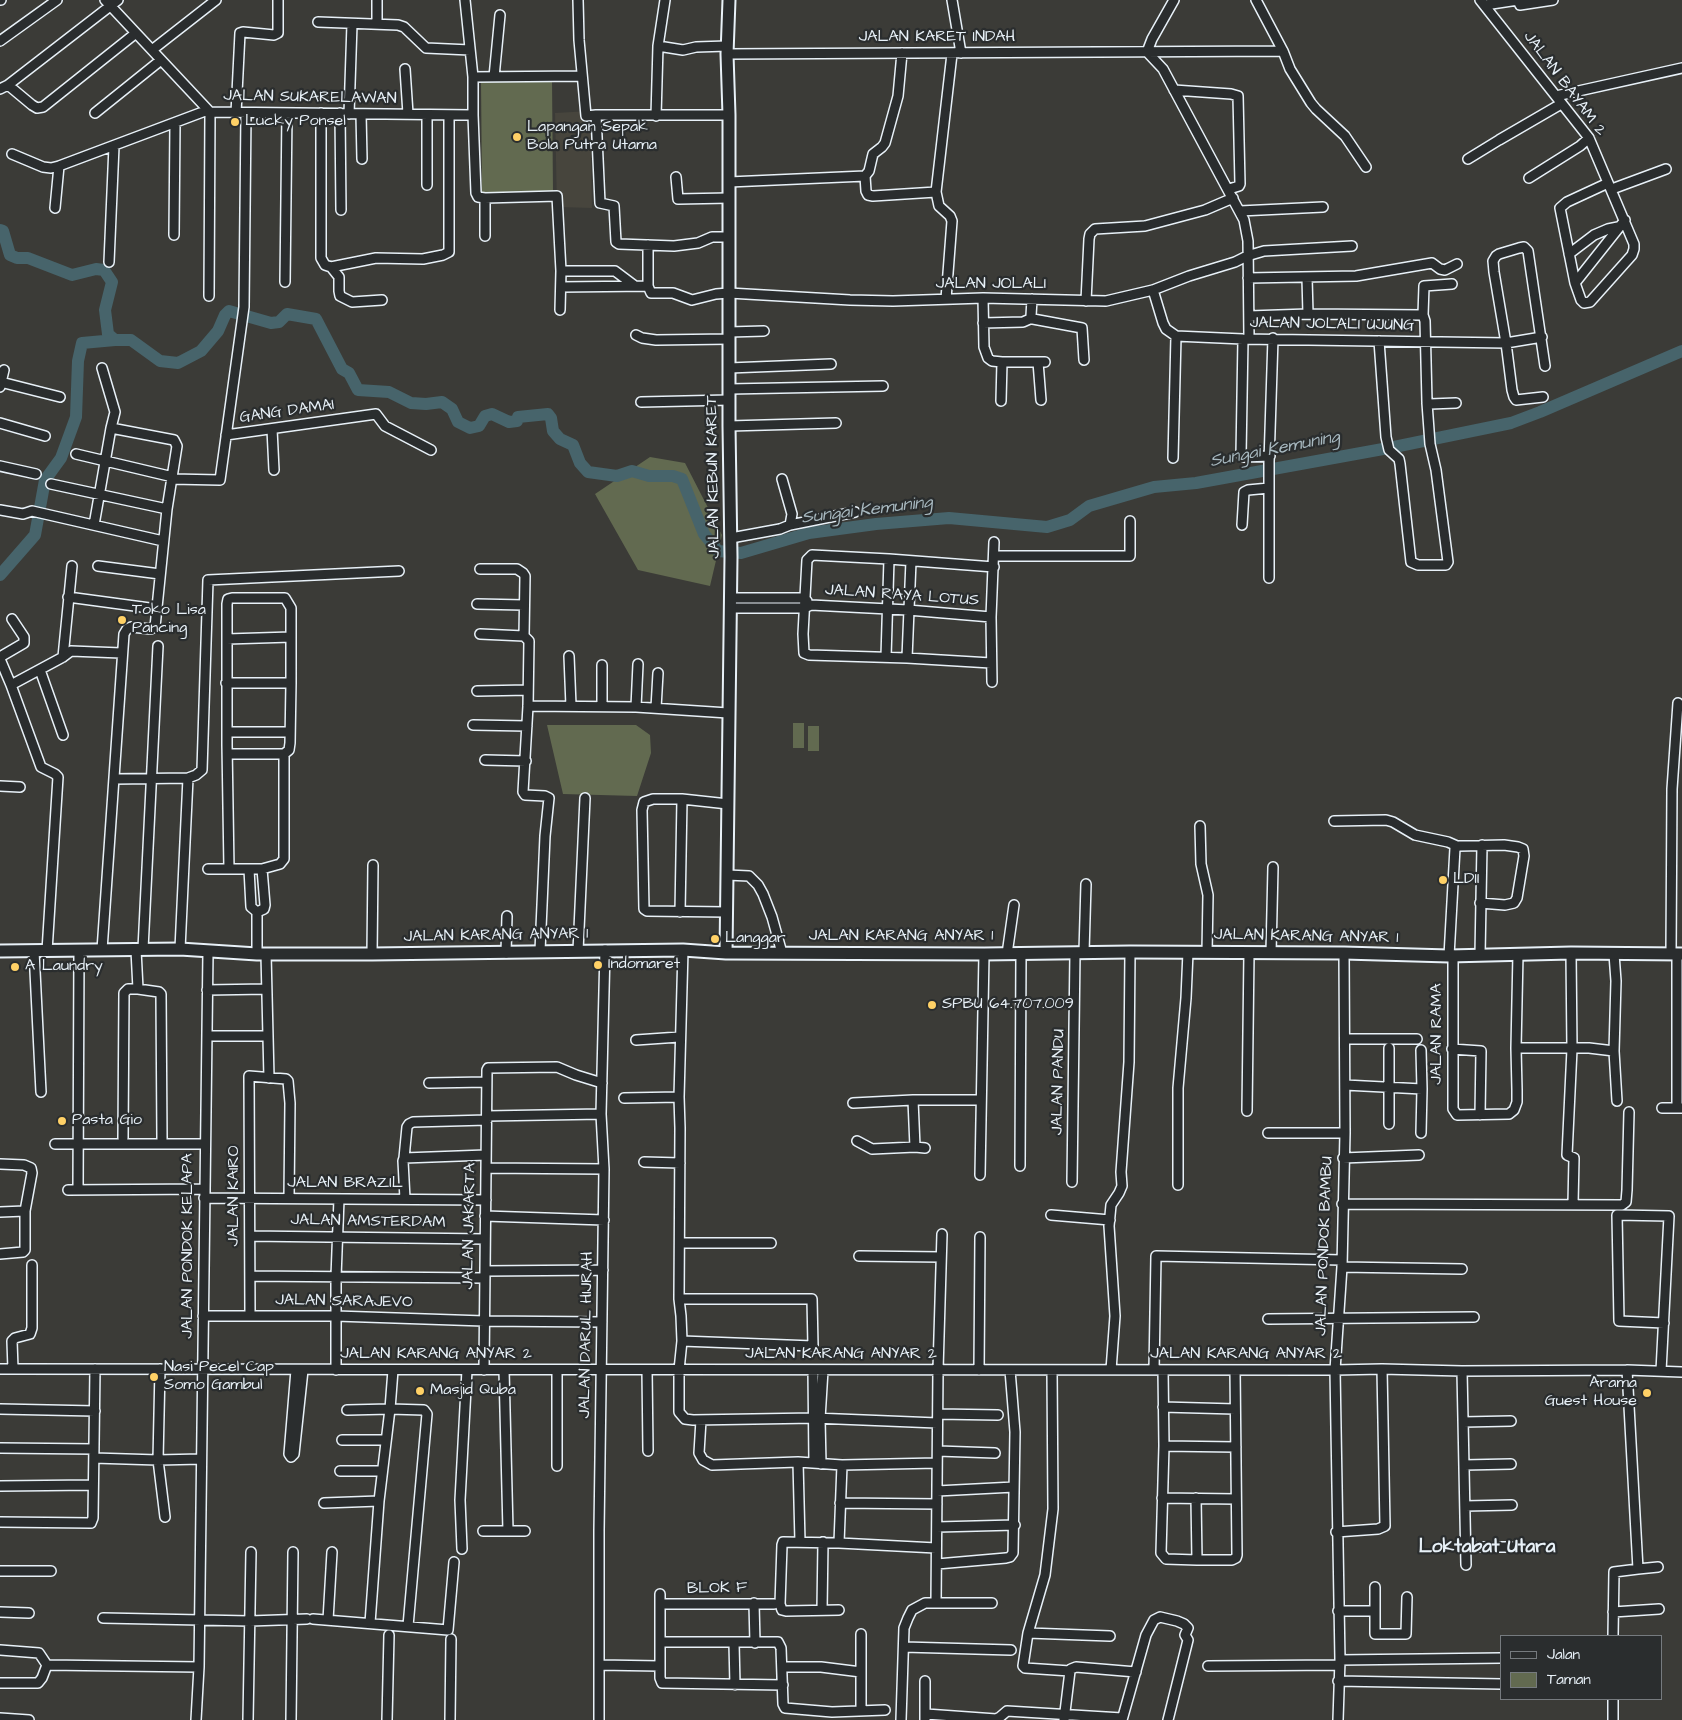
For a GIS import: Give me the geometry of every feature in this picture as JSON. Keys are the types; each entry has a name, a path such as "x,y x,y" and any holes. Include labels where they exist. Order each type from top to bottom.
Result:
{"main road":[{"name":"JALAN KEBUN KARET","path":"726,953 728,713 732,557 729,426 729,115 727,50 729,0"},
{"name":"JALAN KARANG ANYAR 1","path":"0,951 180,949 261,954 683,950 726,953 1021,954 1207,952 1451,955 1677,954"}],"street":[{"path":"0,41 57,0"},
{"path":"152,50 216,0"},
{"path":"236,113 240,34 243,32 274,35 278,33 278,0"},
{"path":"376,0 377,23"},
{"path":"465,0 473,77 476,193 478,197 485,198 557,196 561,271 560,310"},
{"path":"578,0 586,116 729,115"},
{"path":"656,116 658,46 665,0"},
{"path":"946,299 952,221 950,216 939,206 936,192 956,53 952,0"},
{"path":"1174,0 1152,39 1147,52 1163,69 1231,193 1247,231 1249,316 1246,339 1241,455 1244,457 1270,459"},
{"path":"1256,0 1290,68 1311,103 1345,136 1366,167"},
{"path":"1482,3 1518,0 1520,5 1553,0"},
{"path":"111,2 4,87 37,108 43,107 136,32"},
{"name":"JALAN SUKARELAWAN","path":"111,2 152,50 209,111 236,113 473,115"},
{"name":"JALAN BAYAM 2","path":"1482,3 1589,138 1610,186 1622,224 1634,244 1632,254 1588,303 1582,303 1575,283"},
{"path":"494,77 500,14"},
{"path":"318,22 377,23 401,26 426,48 470,50"},
{"path":"341,210 345,113 352,24"},
{"name":"JALAN KARET INDAH","path":"658,46 684,50 696,47 727,50 902,53 1283,51"},
{"path":"902,53 898,96 885,143 873,154 869,171 865,176 866,191 868,195 873,196 936,192"},
{"path":"95,113 161,60"},
{"path":"1468,159 1559,100 1682,68"},
{"path":"405,69 408,114"},
{"path":"473,77 582,76"},
{"path":"1086,301 1089,239 1094,229 1144,226 1205,210 1231,193 1240,184 1238,96 1174,90"},
{"path":"12,154 43,167 51,168 209,111 209,296"},
{"path":"76,454 173,478 220,480 244,307 246,113"},
{"path":"286,113 286,282"},
{"path":"321,113 321,258 325,265 332,267 376,258 423,259 449,252 449,115"},
{"path":"361,114 362,159"},
{"path":"427,115 427,185"},
{"path":"596,115 600,204 614,206 615,240 617,243 674,246 698,243 709,238 728,237"},
{"path":"174,235 175,123"},
{"path":"1529,178 1580,146 1589,138"},
{"path":"109,262 114,146"},
{"path":"55,208 60,166"},
{"path":"1575,283 1561,217 1561,206 1610,186 1666,169"},
{"path":"729,182 865,176"},
{"path":"676,177 678,198 728,198"},
{"path":"485,198 485,236"},
{"path":"1240,211 1323,207"},
{"path":"1569,254 1594,235 1622,224"},
{"path":"1575,283 1622,224"},
{"path":"561,287 648,286 648,245"},
{"name":"JALAN JOLALI","path":"648,286 651,293 673,293 692,300 729,293 850,300 983,298 1106,301 1153,290 1264,251 1352,246"},
{"path":"1543,397 1516,400 1514,397 1494,272 1494,261 1499,254 1524,247 1528,252 1545,366"},
{"path":"1248,278 1356,276 1432,263 1445,270 1457,264"},
{"path":"332,267 339,277 340,296 352,302 382,300"},
{"path":"561,271 615,271 635,286"},
{"path":"1307,278 1308,314"},
{"path":"1379,341 1386,437 1389,450 1398,459 1400,464 1411,562 1418,566 1446,565 1448,562 1438,485 1428,431 1423,315 1424,286 1452,284"},
{"path":"1153,290 1163,323 1166,329 1176,336 1173,458"},
{"path":"983,298 984,347 988,358 992,361 1002,362 1041,362 1041,400"},
{"path":"1032,299 1032,318"},
{"path":"1249,316 1308,314 1423,315"},
{"path":"983,322 1024,322 1032,318 1082,328 1084,360"},
{"path":"636,335 656,340 764,331"},
{"name":"JALAN JOLALI UJUNG","path":"1176,336 1246,339 1506,343 1542,337"},
{"path":"1269,578 1269,477 1273,338"},
{"path":"1001,401 1002,362"},
{"path":"729,368 831,364"},
{"path":"94,525 116,412 102,368"},
{"path":"4,370 1,385 60,397"},
{"path":"642,402 883,386"},
{"path":"1427,403 1456,403"},
{"name":"GANG DAMAI","path":"226,435 376,414 384,426 430,450"},
{"path":"0,423 45,436"},
{"path":"729,426 836,423"},
{"path":"102,950 124,634 131,627 153,628 157,609 167,509 177,446 176,441 112,428"},
{"path":"272,430 274,470"},
{"path":"0,466 36,474"},
{"path":"782,479 792,514 790,526"},
{"path":"50,484 167,509"},
{"path":"1242,524 1244,492 1269,488"},
{"path":"0,510 23,514 32,511 163,540"},
{"path":"731,541 855,512"},
{"path":"994,556 1130,556 1130,521"},
{"path":"992,682 991,617 994,542"},
{"path":"991,663 804,654 807,560 812,555 994,567"},
{"path":"886,657 889,559"},
{"path":"906,658 911,561"},
{"path":"63,657 72,566"},
{"path":"98,566 160,574"},
{"path":"480,569 517,569 523,572 525,576 524,636"},
{"path":"114,779 188,778 196,776 202,770 208,580 399,571"},
{"path":"68,597 157,609"},
{"path":"228,754 284,754 289,750 291,608 285,598 228,599 226,683 229,869"},
{"name":"JALAN RAYA LOTUS","path":"731,603 806,604 991,617"},
{"path":"478,604 524,605"},
{"path":"12,619 24,637 24,643 0,658 12,685 41,767 55,774 58,778 47,951"},
{"path":"480,634 524,636 529,641 524,792 525,794 549,798 545,836 540,951"},
{"path":"227,639 291,637"},
{"path":"138,989 152,779 158,646"},
{"path":"12,685 73,651 122,654"},
{"path":"569,656 571,706"},
{"path":"636,707 638,664"},
{"path":"602,665 602,706"},
{"path":"40,670 63,735"},
{"path":"656,708 658,673"},
{"path":"226,683 291,683"},
{"path":"477,691 528,690"},
{"path":"1662,1108 1680,1108 1672,789 1678,703"},
{"path":"528,706 636,707 728,713"},
{"path":"473,725 527,726"},
{"path":"227,732 290,732"},
{"path":"208,869 262,869 280,864 285,854 284,754"},
{"path":"485,760 526,761"},
{"path":"180,949 188,778"},
{"path":"0,786 20,786"},
{"path":"578,952 585,798"},
{"path":"727,912 647,911 644,909 642,810 644,802 648,800 682,799 728,804"},
{"path":"680,912 682,799"},
{"path":"1334,821 1386,820 1415,835 1448,842 1456,847 1504,844 1523,849 1524,856 1518,898 1514,902 1505,905 1480,904"},
{"path":"1200,826 1201,864 1208,895 1207,952"},
{"path":"1480,955 1482,845"},
{"name":"JALAN RAMA","path":"1456,847 1451,955 1454,1113 1457,1115 1480,1115"},
{"path":"372,954 373,865"},
{"path":"1271,953 1273,867"},
{"path":"249,869 251,907 257,912 266,989 269,1078 286,1079 289,1086 289,1198"},
{"path":"257,912 264,909 265,905 262,869"},
{"path":"727,875 749,876 758,885 772,917 782,953"},
{"name":"JALAN PANDU","path":"1072,1182 1080,953 1086,884"},
{"path":"1007,954 1014,905"},
{"path":"506,953 507,916"},
{"name":"JALAN DARUL HIJRAH","path":"599,1720 598,1664 604,1220 601,1114 605,950"},
{"path":"683,950 678,1096 680,1163 679,1300 682,1316 679,1412 685,1419 701,1420 938,1419 998,1415"},
{"path":"34,951 41,1092"},
{"path":"78,1144 79,951"},
{"name":"JALAN PONDOK KELAPA","path":"196,1720 200,1620 208,952"},
{"path":"1111,1370 1115,1316 1110,1220 1111,1205 1120,1193 1122,1186 1121,1172 1130,1062 1130,952"},
{"path":"1178,1185 1178,1088 1188,952"},
{"path":"1247,1111 1249,953"},
{"name":"JALAN PONDOK BAMBU","path":"1338,1720 1335,1370 1342,1264 1345,1133 1344,953"},
{"path":"1571,953 1572,1049 1567,1155 1574,1158 1573,1204"},
{"path":"980,1175 984,954"},
{"path":"1020,1166 1021,954"},
{"path":"1452,1049 1481,1051 1480,1115 1509,1114 1514,1110 1517,1102 1518,954"},
{"path":"1614,954 1616,988 1614,1051 1617,1101"},
{"path":"123,1138 124,993 128,989 138,989 159,992 161,994 162,1139"},
{"path":"207,990 266,989"},
{"path":"208,1036 267,1036"},
{"path":"636,1040 679,1037"},
{"path":"1344,1039 1416,1039"},
{"path":"1389,1048 1389,1124"},
{"path":"1516,1048 1589,1048 1614,1051"},
{"path":"1421,1050 1421,1133"},
{"path":"429,1083 486,1082 486,1070 488,1068 549,1066 562,1068 576,1075 602,1083"},
{"name":"JALAN KAIRO","path":"250,1316 249,1076 269,1078"},
{"name":"JALAN JAKARTA","path":"484,1370 486,1082"},
{"path":"1345,1086 1422,1089"},
{"path":"624,1098 678,1096"},
{"path":"853,1103 913,1100 981,1100"},
{"path":"913,1100 914,1147"},
{"path":"1342,1204 1622,1205 1626,1202 1629,1112"},
{"path":"405,1199 402,1161 404,1158 407,1128 413,1122 601,1114"},
{"path":"1268,1133 1345,1133"},
{"path":"857,1141 872,1149 925,1148"},
{"path":"55,1144 205,1144"},
{"name":"JALAN BRAZIL","path":"78,1144 73,1190 204,1193 250,1198 486,1200"},
{"path":"404,1158 486,1155"},
{"path":"1343,1158 1419,1155"},
{"path":"644,1162 680,1163"},
{"path":"0,1164 24,1165 30,1168 32,1173 24,1211 26,1250 23,1252 0,1254"},
{"path":"486,1168 604,1169"},
{"path":"336,1370 336,1277 339,1199"},
{"path":"0,1212 24,1211"},
{"path":"1051,1215 1110,1220"},
{"path":"1662,1371 1664,1324 1668,1216 1617,1215 1618,1321 1664,1324"},
{"path":"486,1216 604,1220"},
{"path":"936,1603 938,1370 942,1234"},
{"name":"JALAN AMSTERDAM","path":"250,1236 485,1239"},
{"path":"979,1370 980,1238"},
{"path":"680,1243 772,1243"},
{"path":"859,1256 940,1258"},
{"path":"1234,1370 1238,1550 1236,1558 1166,1559 1162,1557 1160,1546 1164,1446 1163,1407 1159,1370 1156,1256 1462,1269"},
{"path":"13,1369 12,1341 15,1338 30,1334 32,1328 32,1265"},
{"path":"250,1276 485,1275 603,1270"},
{"path":"679,1300 812,1299 813,1346 682,1341"},
{"name":"JALAN SARAJEVO","path":"204,1316 336,1316 484,1321 602,1322"},
{"path":"1268,1319 1474,1317"},
{"name":"JALAN KARANG ANYAR 2","path":"0,1369 1382,1369 1682,1372"},
{"path":"0,1522 91,1522 93,1518 95,1369"},
{"path":"160,1369 158,1460 165,1517"},
{"path":"1336,1532 1378,1529 1385,1526 1382,1369"},
{"path":"299,1370 294,1454 291,1457 289,1454 299,1370"},
{"path":"370,1623 378,1501 390,1409 392,1370"},
{"path":"462,1549 460,1500 467,1370"},
{"path":"504,1370 508,1531"},
{"path":"557,1370 557,1466"},
{"path":"647,1370 648,1451"},
{"path":"813,1370 818,1464"},
{"path":"817,1419 823,1370"},
{"path":"937,1564 1006,1558 1010,1557 1013,1553 1015,1525 1015,1432 1010,1370"},
{"path":"1052,1370 1053,1509 1045,1575 1028,1633 1023,1666 1025,1668 1070,1671 1076,1667 1136,1672"},
{"path":"1627,1370 1638,1569"},
{"path":"1462,1371 1466,1565"},
{"path":"1163,1407 1235,1409"},
{"path":"0,1409 95,1411"},
{"path":"347,1410 424,1410 427,1414 408,1626"},
{"path":"701,1420 700,1453 702,1460 712,1464 798,1462 842,1465 938,1463"},
{"path":"1463,1422 1511,1421"},
{"path":"342,1440 386,1440"},
{"path":"1164,1446 1236,1447"},
{"path":"0,1448 94,1453 158,1460 202,1459"},
{"path":"938,1452 995,1453"},
{"path":"798,1462 800,1542"},
{"path":"1464,1464 1510,1464"},
{"path":"839,1543 842,1465"},
{"path":"340,1471 382,1471"},
{"path":"0,1486 92,1485"},
{"path":"937,1491 1014,1487"},
{"path":"1162,1498 1236,1499"},
{"path":"1196,1498 1196,1560"},
{"path":"324,1503 378,1501"},
{"path":"840,1503 937,1504"},
{"path":"1465,1506 1512,1505"},
{"path":"937,1527 1015,1525"},
{"path":"483,1531 525,1531"},
{"path":"839,1610 786,1611 781,1608 783,1542 823,1542 936,1548"},
{"path":"822,1610 823,1542"},
{"path":"1466,1547 1513,1546"},
{"path":"248,1720 251,1552"},
{"path":"291,1720 292,1552"},
{"path":"328,1620 332,1552"},
{"path":"103,1618 250,1621 310,1619 448,1630 454,1562"},
{"path":"1613,1635 1614,1572 1658,1567"},
{"path":"0,1572 51,1571"},
{"path":"1376,1588 1375,1634 1406,1634 1406,1597"},
{"path":"660,1594 660,1681 663,1683 782,1685"},
{"path":"901,1720 904,1628 912,1610 925,1603 992,1603"},
{"name":"BLOK F","path":"660,1604 774,1604"},
{"path":"754,1604 755,1643"},
{"path":"1613,1612 1659,1609"},
{"path":"1338,1611 1375,1611"},
{"path":"0,1612 29,1613"},
{"path":"925,1681 925,1717 996,1719 1007,1711 1064,1718 1122,1719 1146,1635 1154,1620 1160,1617 1177,1621 1188,1628 1185,1635 1188,1640 1168,1720"},
{"path":"1028,1633 1110,1636"},
{"path":"861,1634 861,1711"},
{"path":"387,1720 389,1635"},
{"path":"450,1720 451,1639"},
{"path":"660,1642 775,1642 780,1644 783,1704 785,1708 832,1716 861,1711 885,1710"},
{"path":"734,1643 735,1685"},
{"path":"904,1647 1010,1650"},
{"path":"0,1650 40,1653 47,1665"},
{"path":"1208,1666 1500,1658"},
{"path":"598,1664 660,1666"},
{"path":"47,1665 199,1667"},
{"path":"0,1683 38,1683 47,1665"},
{"path":"782,1667 821,1667 861,1672"},
{"path":"1064,1718 1070,1671"},
{"path":"1338,1681 1500,1684"},
{"path":"1613,1700 1613,1720"},
{"path":"0,1718 30,1720"}],"shaded area":[{"path":"590,111 592,208 557,207 555,113"}],"green space":[{"name":"Lapangan Sepak Bola Putra Utama","path":"552,79 553,193 482,193 481,81"},
{"path":"650,457 685,463 722,535 710,586 638,570 595,494"},
{"path":"793,723 804,723 804,748 793,748"},
{"path":"547,725 636,725 650,735 651,753 637,796 563,794"},
{"path":"808,726 819,726 819,751 808,751"}],"waterway":[{"name":"Sungai Kemuning","path":"0,230 3,231 10,255 17,258 28,258 72,275 96,269 104,270 112,282 105,310 108,334 115,340 131,340 160,361 178,363 201,351 218,331 225,315 229,311 271,323 279,322 287,314 316,319 342,369 349,373 358,390 389,392 411,403 442,402 452,409 458,422 470,428 479,426 485,416 492,414 509,422 517,421 518,417 548,414 551,418 553,431 560,439 573,445 580,463 588,472 617,476 632,471 649,476 673,476 682,479 704,534 718,551 741,553 809,533 876,524 949,518 1047,527 1070,520 1089,506 1154,487 1196,483 1394,447 1511,423 1682,351"},
{"path":"0,575 35,535 45,480 61,458 76,417 78,361 82,343 115,340"}],"place":[{"name":"Lucky Ponsel","path":"235,122"},
{"name":"Lapangan Sepak Bola Putra Utama","path":"517,137"},
{"name":"Toko Lisa Pancing","path":"122,620"},
{"name":"LDII","path":"1443,880"},
{"name":"Langgar","path":"715,939"},
{"name":"Indomaret","path":"598,965"},
{"name":"A Laundry","path":"15,967"},
{"name":"SPBU 64.707.009","path":"932,1005"},
{"name":"Pasta Gio","path":"62,1121"},
{"name":"Nasi Pecel Cap Somo Gambul","path":"154,1377"},
{"name":"Masjid Quba","path":"420,1391"},
{"name":"Arama Guest House","path":"1647,1393"}],"district":[{"name":"Loktabat Utara","path":"1487,1548"}]}
